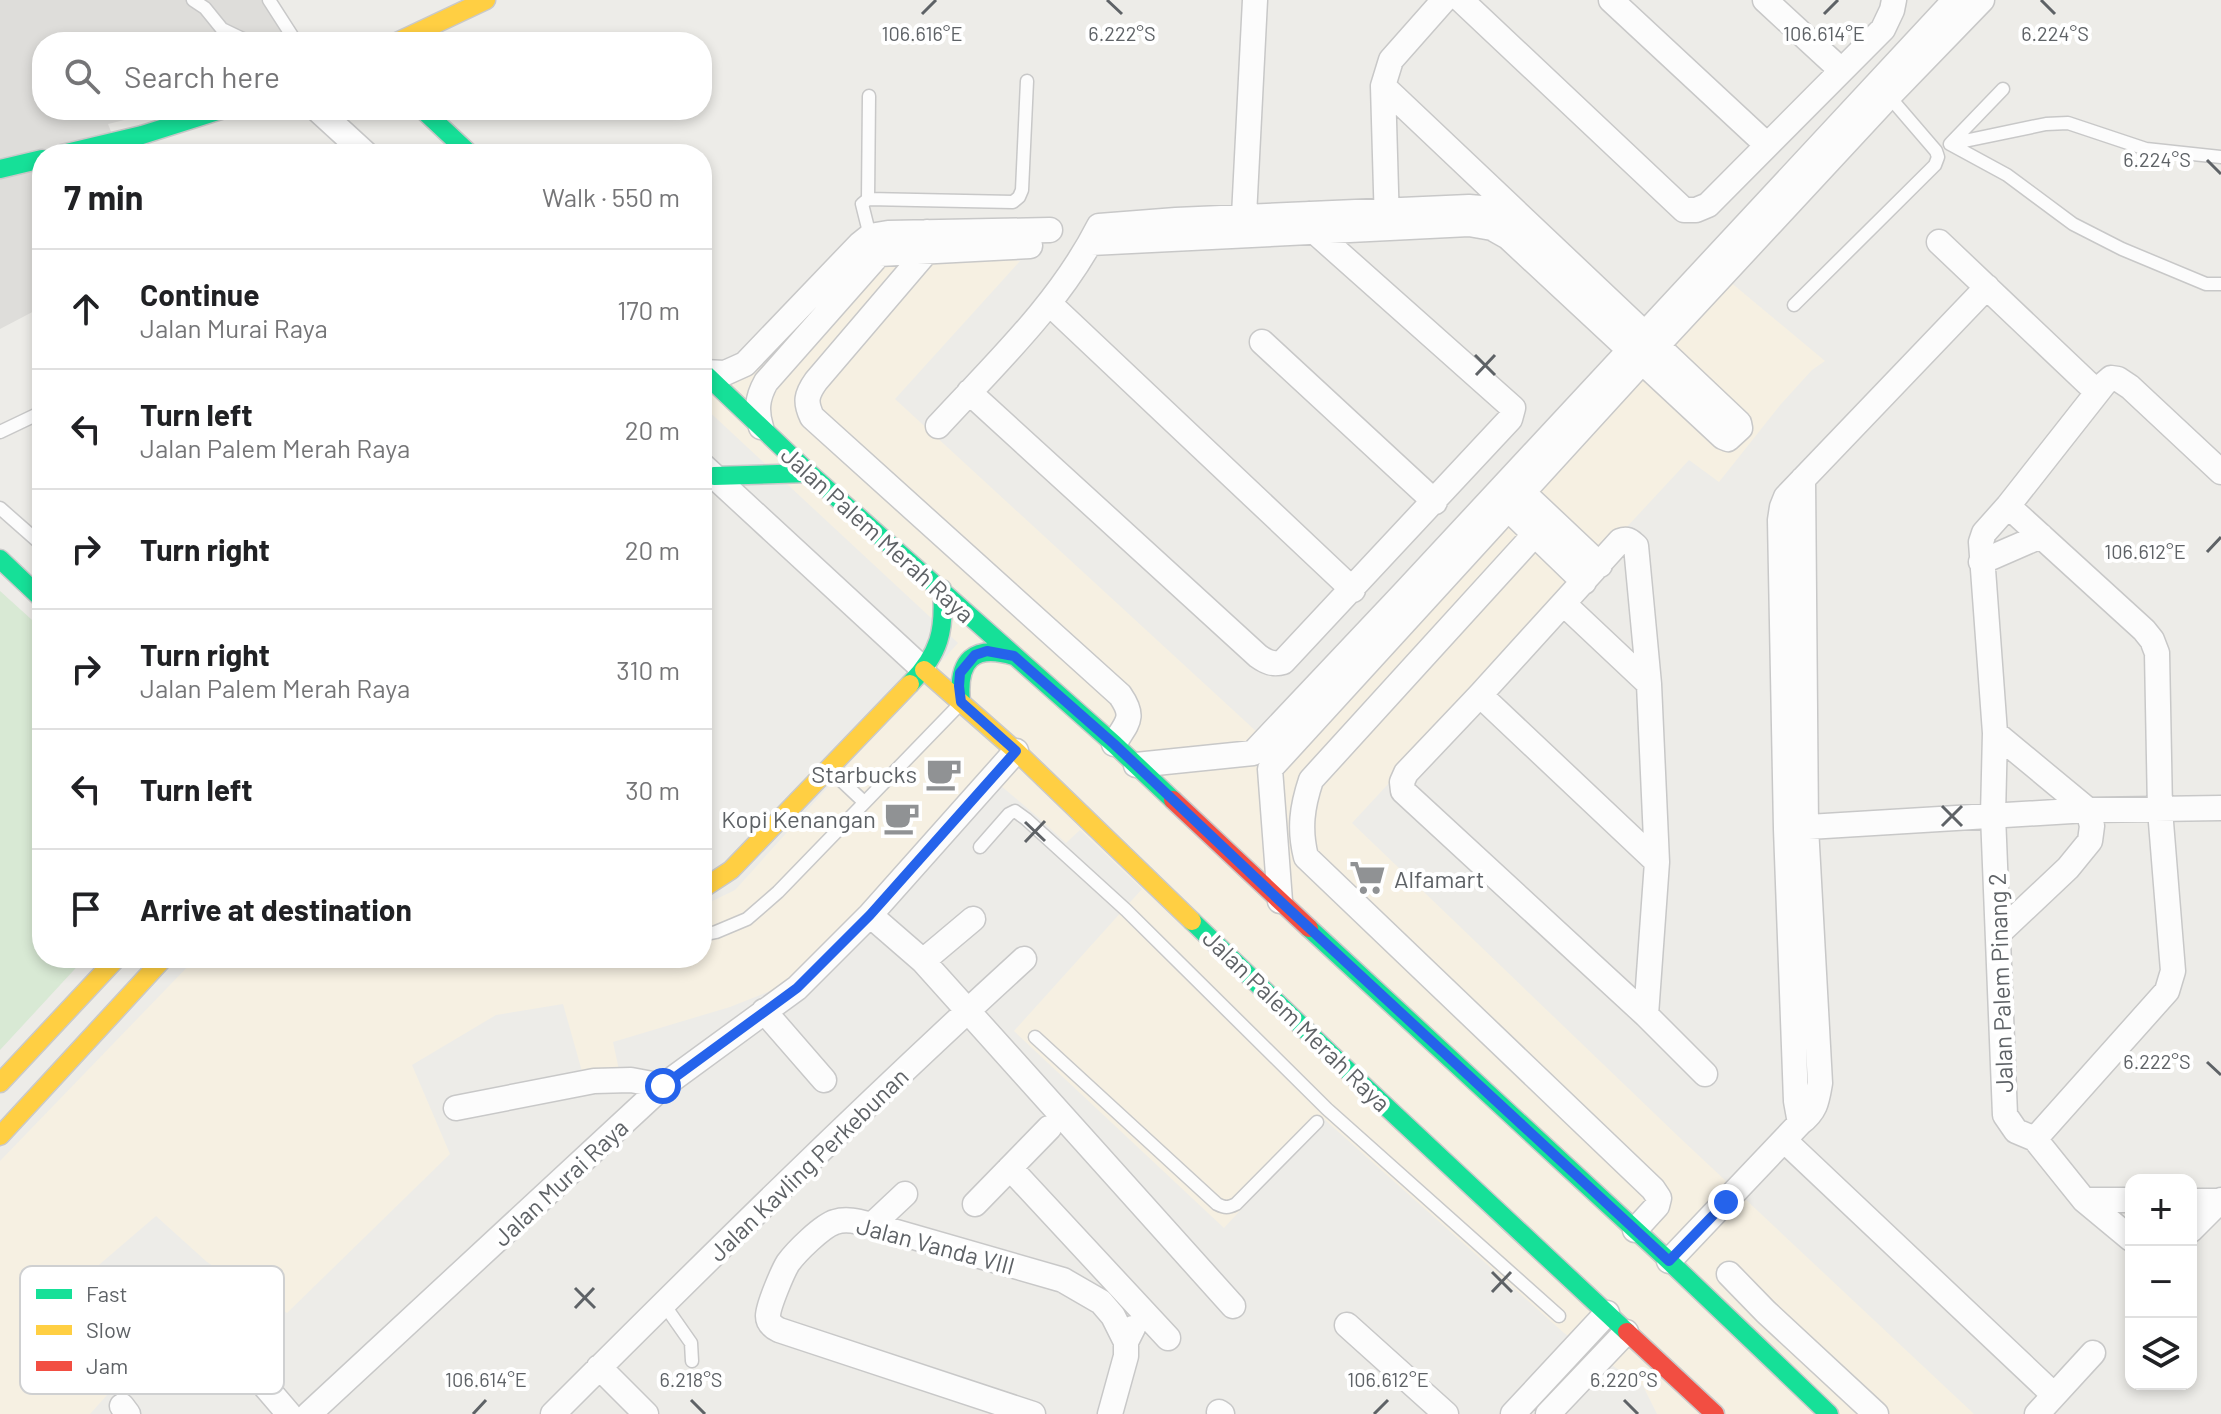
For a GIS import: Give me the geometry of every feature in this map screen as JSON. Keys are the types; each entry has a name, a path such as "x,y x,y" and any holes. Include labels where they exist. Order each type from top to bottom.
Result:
{"street":[{"path":"418,32 486,0"},
{"path":"1244,216 1255,0"},
{"path":"1386,219 1383,86 1391,60 1444,0"},
{"path":"1461,0 1684,210 1696,210 1708,205 1883,29 1893,5"},
{"path":"1611,0 1767,145"},
{"path":"1765,0 1841,70"},
{"path":"1136,765 1262,761 1883,90 1955,0"},
{"path":"1883,90 1982,0"},
{"path":"1383,86 1522,219 1570,280"},
{"path":"130,144 144,142 197,120"},
{"path":"329,120 355,144"},
{"path":"434,120 459,144"},
{"path":"0,169 32,161"},
{"path":"1386,219 1469,207 1493,209 1522,219"},
{"path":"969,392 1246,645 1267,662 1283,662 1435,502 1510,419 1513,408 1312,222 1244,216 1175,229"},
{"path":"938,426 1050,304 1095,234 1386,219 1492,228 1570,280 1644,347"},
{"path":"712,372 725,373 745,364 870,236 888,233 927,241 1050,238"},
{"path":"761,427 758,405 766,382 868,266 879,254 927,241"},
{"path":"927,241 816,381 808,392 806,404 812,417 1120,695 1130,709 1130,717 1114,744"},
{"path":"1939,242 2097,392 2111,378 2118,379 2221,472"},
{"path":"1669,1261 1810,1115 1816,1106 1820,1083 1796,828 1803,479 1987,287"},
{"path":"1050,304 1353,590"},
{"path":"1262,342 1435,502"},
{"name":"Jalan Palem Merah Raya","path":"712,380 809,473 1114,744 1826,1411"},
{"name":"Jalan Palem Pinang 2","path":"2097,392 1984,533 1981,562 1995,733 1993,815 2005,1115 2016,1131 2035,1139 2084,1200 2125,1234"},
{"path":"712,471 809,473"},
{"name":"Jalan Palem Merah Raya","path":"712,475 1016,751 1363,1085 1715,1414"},
{"path":"1508,494 1535,534 1592,574"},
{"path":"1508,494 1592,574"},
{"path":"2008,506 2144,630 2157,653 2160,810 2173,971 2167,991 2035,1139"},
{"path":"1535,534 1311,780 1302,808 1301,838 1306,857 1653,1189 1659,1198 1657,1206 1635,1230"},
{"path":"1981,562 2041,536"},
{"path":"1646,1015 1657,862 1649,684 1636,546 1625,539 1406,773 1402,782 1403,791 1646,1015 1705,1074"},
{"path":"0,559 32,589"},
{"path":"712,882 731,870 924,670 941,641 944,617 942,589"},
{"path":"1564,604 1649,684"},
{"path":"961,702 960,673 975,655 987,651 1014,656"},
{"path":"1480,695 1657,862"},
{"path":"1995,733 2088,810 2092,826 2090,841 2068,868 1998,934"},
{"name":"Jalan Murai Raya","path":"309,1414 663,1086 797,988 870,915 1016,751"},
{"path":"1262,761 1280,901"},
{"path":"1796,828 2088,810 2221,808"},
{"path":"870,915 923,961 1233,1306"},
{"path":"923,961 973,919"},
{"name":"Jalan Kavling Perkebunan","path":"553,1414 663,1303 1024,959"},
{"path":"0,1083 108,968"},
{"path":"0,1136 155,968"},
{"path":"764,1011 824,1080"},
{"path":"20,1061 46,1085"},
{"path":"456,1108 605,1080 631,1080 663,1086"},
{"path":"975,1204 1049,1128"},
{"path":"1792,1132 2054,1395"},
{"path":"1010,1168 1168,1338"},
{"path":"872,1225 905,1194"},
{"path":"2084,1200 2125,1200"},
{"path":"2197,1201 2221,1201"},
{"path":"2197,1224 2221,1201"},
{"name":"Jalan Vanda VIII","path":"1029,1413 771,1325 768,1315 783,1270 791,1259 835,1222 847,1220 872,1225 1063,1280 1101,1302 1113,1316 1126,1342"},
{"path":"1729,1274 1876,1414"},
{"path":"1110,1414 1126,1356 1126,1342 1142,1310"},
{"path":"1745,1334 1766,1312"},
{"path":"1513,1414 1607,1313"},
{"path":"1347,1325 1446,1414"},
{"path":"1548,1414 1626,1332"},
{"path":"2037,1414 2093,1353"},
{"path":"599,1367 646,1414"},
{"path":"1826,1411 1847,1387"},
{"path":"272,1394 289,1414"}],"lane":[{"path":"193,0 228,32"},
{"path":"269,0 290,32"},
{"path":"870,236 862,204 868,199 1013,202 1019,197 1022,190 1027,81"},
{"path":"1794,305 1935,165 1938,157 2003,89"},
{"path":"1883,90 1938,157"},
{"path":"868,199 869,96"},
{"path":"1950,144 2046,124 2068,123 2146,149 2221,157"},
{"path":"1950,144 2007,175 2073,224 2097,237 2187,277 2206,284 2221,284"},
{"path":"0,432 32,417"},
{"path":"0,508 32,536"},
{"path":"712,933 747,919 778,892 961,702"},
{"path":"829,769 864,802"},
{"path":"980,847 1009,814 1015,811 1026,819 1126,910 1327,1109 1559,1316"},
{"path":"1035,1037 1223,1207 1236,1204 1317,1122"},
{"path":"663,1303 688,1337 693,1348 692,1361"}],"shaded area":[{"path":"0,0 269,0 296,32 32,32 32,120 124,120 108,124 116,144 32,144 32,312 0,329"},
{"path":"851,239 1020,261 895,399 1258,733 1699,256 1825,361 1812,370 1781,404 1719,482 1689,460 1352,823 1974,1414 1657,1414 1643,1386 1564,1333 1324,1119 1224,1228 1014,1031 1142,889 1080,830 1066,843 987,774 861,908 780,987 730,1007 613,1042 619,1070 583,1075 563,1004 496,1015 412,1065 450,1154 287,1313 284,1311 284,1266 213,1266 156,1216 98,1266 20,1266 20,1394 108,1394 90,1414 0,1414 0,1161 186,968 712,968 712,901 735,890 958,643 712,414 712,394"}],"green space":[{"path":"0,591 32,620 32,968 76,968 0,1050"}],"traffic: fast":[{"path":"104,144 189,120"},
{"path":"434,120 459,144"},
{"path":"0,169 32,161"},
{"path":"712,381 809,473 1173,800"},
{"path":"714,476 809,473"},
{"path":"0,559 32,589"},
{"path":"910,684 928,662 938,641 942,589"},
{"path":"961,702 962,675 971,659 988,652 1014,656"},
{"path":"1192,921 1627,1332"},
{"path":"1309,928 1669,1261 1829,1414"}],"traffic: slow":[{"path":"418,32 486,0"},
{"path":"924,670 1016,751 1192,921"},
{"path":"712,882 731,870 910,684"},
{"path":"0,1083 108,968"},
{"path":"0,1136 155,968"}],"traffic: jam":[{"path":"1173,800 1309,928"},
{"path":"1627,1332 1715,1414"}],"place":[{"name":"Starbucks","path":"943,773"},
{"name":"Kopi Kenangan","path":"902,818"},
{"name":"Alfamart","path":"1368,878"}],"route":[{"path":"663,1086 797,988 870,915 1016,751 961,702 960,673 966,664 975,655 987,651 1001,652 1014,656 1114,744 1669,1261 1726,1202"}]}
